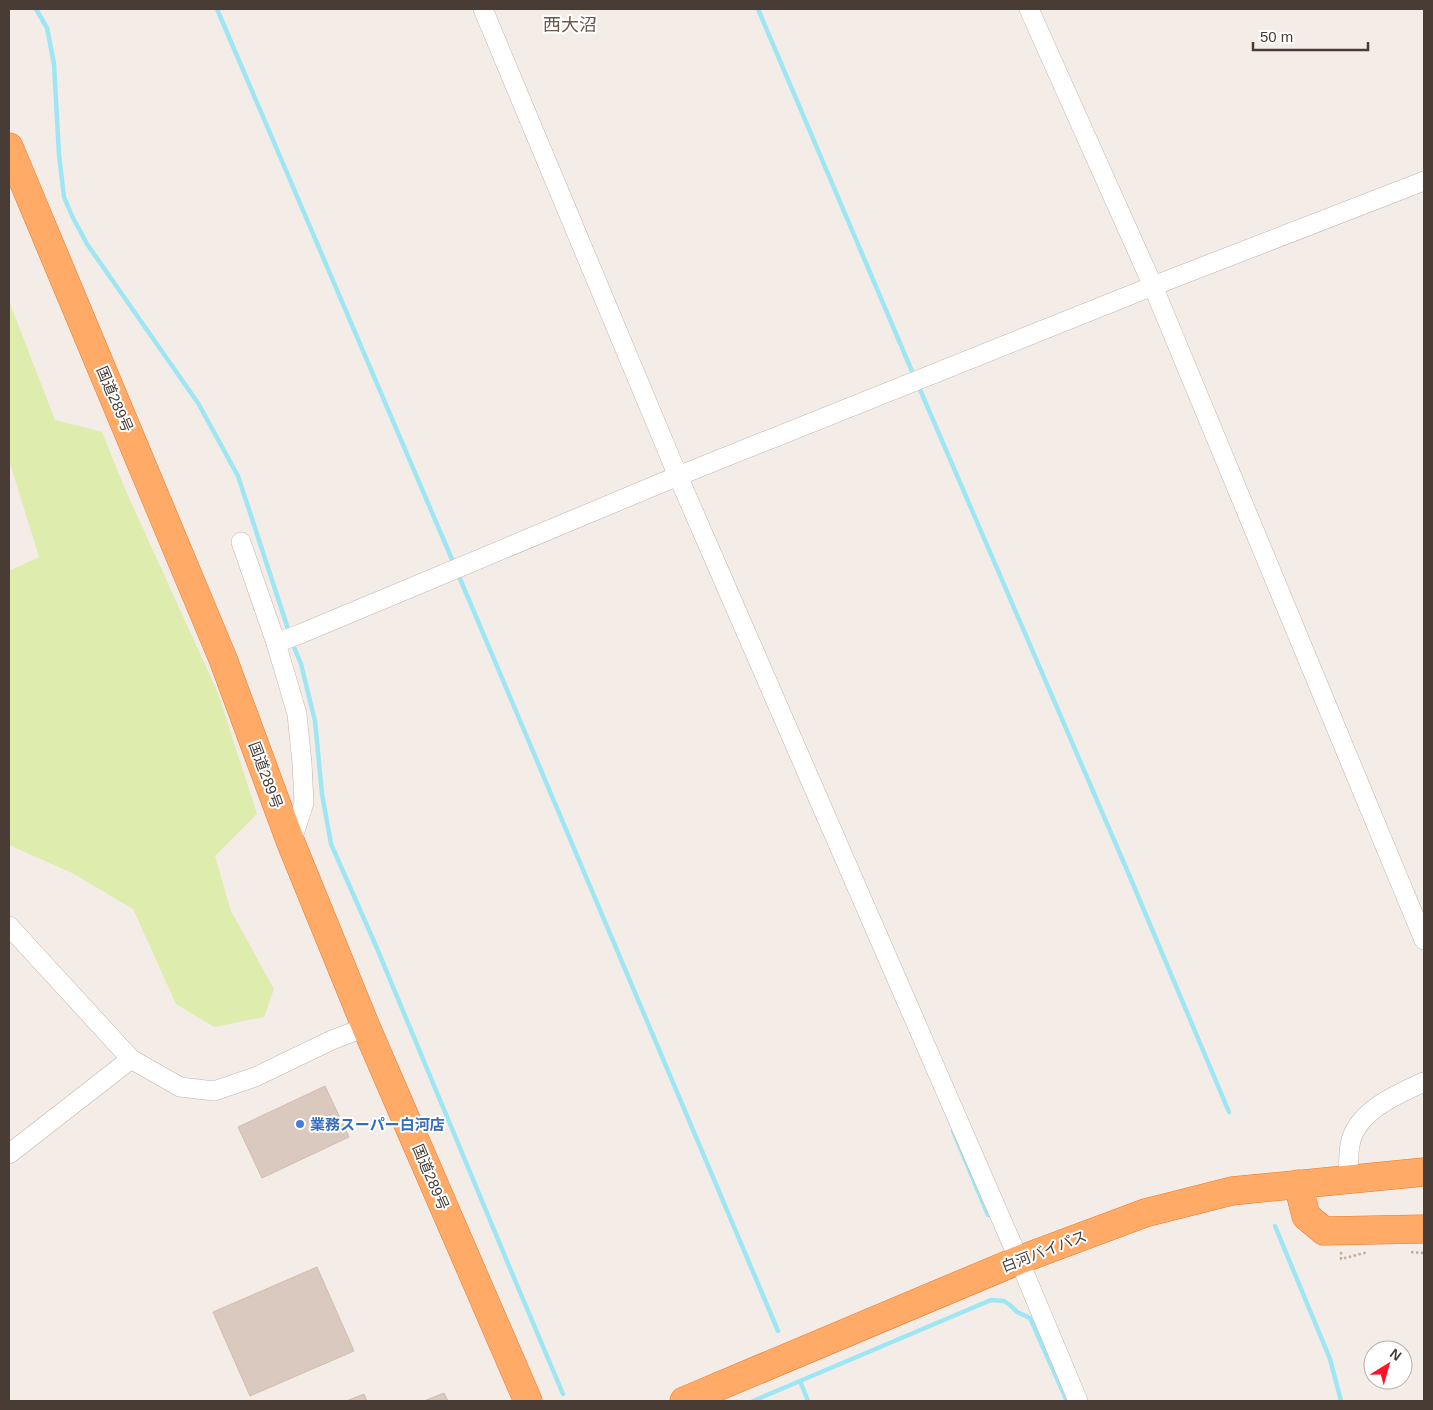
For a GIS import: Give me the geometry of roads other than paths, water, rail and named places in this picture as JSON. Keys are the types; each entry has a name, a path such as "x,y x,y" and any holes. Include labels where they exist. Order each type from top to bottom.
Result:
{"highway":[{"name":"国道289号","path":"9,147 223,659 291,843 366,1027 528,1401"},
{"name":"白河バイパス","path":"684,1401 1019,1260 1145,1213 1232,1191 1424,1172"},
{"path":"1298,1184 1306,1216 1324,1231 1424,1229"}],"street":[{"path":"483,9 678,476 1019,1260 1078,1401"},
{"path":"1029,9 1153,286 1424,940"},
{"path":"276,643 678,476 1424,180"},
{"path":"240,542 276,643 297,714 304,803 291,843"},
{"path":"9,926 131,1059 180,1087 214,1091 255,1077 332,1040 366,1027"},
{"path":"9,1154 131,1059"},
{"path":"1348,1180 1350,1144 1357,1127 1370,1112 1424,1082"}],"waterway":[{"path":"36,9 47,28 54,64 59,155 64,197 87,244 198,403 238,476 289,632"},
{"path":"217,9 454,564"},
{"path":"758,9 914,376"},
{"path":"918,385 1229,1112"},
{"path":"458,574 778,1331"},
{"path":"292,642 301,664 315,721 322,794 331,844 376,946 563,1394"},
{"path":"953,1131 988,1215"},
{"path":"1275,1226 1330,1359 1341,1401"},
{"path":"753,1401 991,1300 1004,1301 1017,1312 1030,1318 1067,1401"},
{"path":"800,1381 808,1401"}],"place":[{"name":"業務スーパー白河店","path":"300,1124"}],"district":[{"name":"西大沼","path":"570,25"}]}
